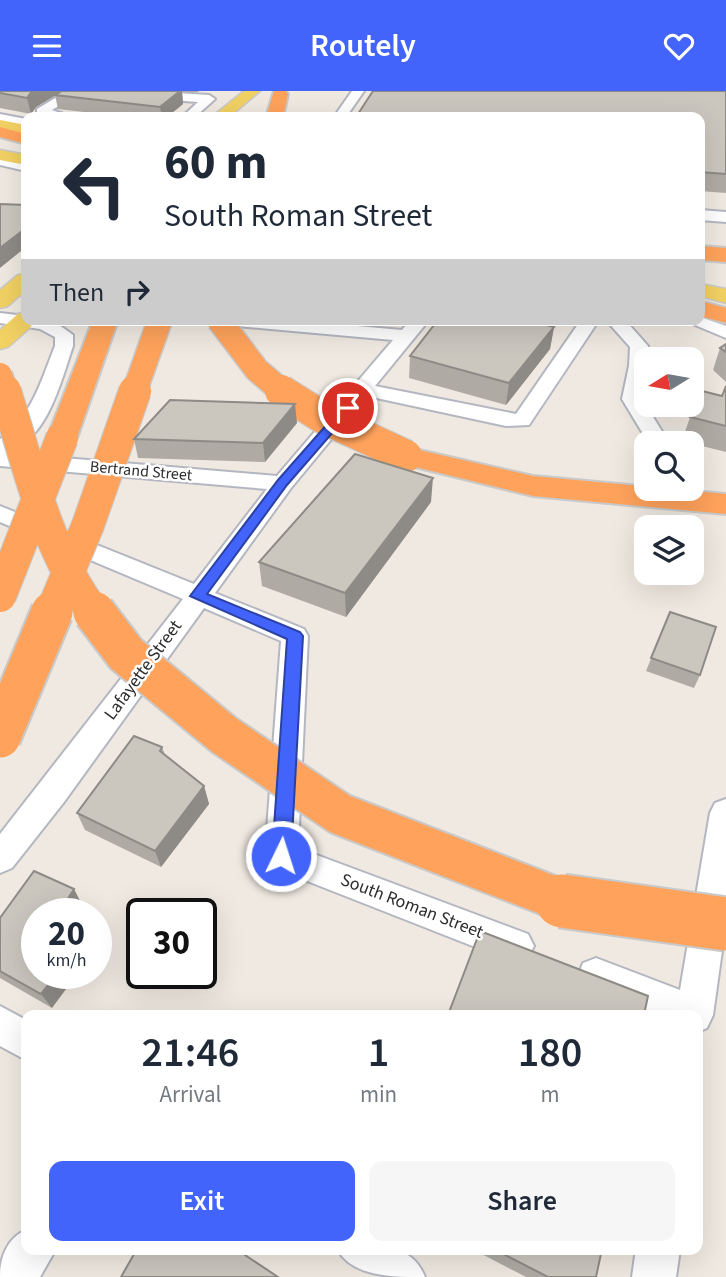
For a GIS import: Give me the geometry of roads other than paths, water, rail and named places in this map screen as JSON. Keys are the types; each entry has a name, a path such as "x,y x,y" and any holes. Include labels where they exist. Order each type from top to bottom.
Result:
{"highway":[{"path":"270,112 282,93"},
{"path":"0,132 21,138"},
{"path":"0,141 21,145"},
{"path":"705,253 726,255"},
{"path":"705,307 726,316"},
{"path":"0,596 104,326"},
{"path":"0,737 88,525 158,326"},
{"path":"223,326 251,366 281,394 321,418 406,456 533,486 726,504"},
{"path":"0,375 53,544 79,593 127,655 223,735 340,814 570,904 726,924"}],"main road":[{"path":"227,112 253,91"},
{"path":"0,125 21,129"},
{"path":"0,155 21,159"},
{"path":"705,268 726,272"},
{"path":"705,283 726,287"},
{"path":"0,301 21,284"},
{"path":"705,292 726,296"},
{"path":"705,305 726,307"},
{"path":"0,342 21,324"}],"street":[{"path":"41,112 75,91 102,93"},
{"path":"343,112 358,91"},
{"path":"129,94 208,99 195,111"},
{"path":"0,118 21,122"},
{"path":"0,161 21,166"},
{"path":"705,215 726,217"},
{"path":"0,318 21,320"},
{"path":"705,325 726,332"},
{"path":"0,449 17,439 37,418 64,346 64,335 48,326"},
{"path":"367,326 414,328"},
{"path":"364,389 522,421 586,326"},
{"path":"621,326 639,346 639,366 632,399 651,431"},
{"name":"Lafayette Street","path":"0,858 53,793 282,482 414,328"},
{"name":"Bertrand Street","path":"0,459 282,482"},
{"name":"South Roman Street","path":"0,513 295,636 281,856 683,1010"},
{"path":"695,1010 726,813"},
{"path":"0,1025 21,1038"},
{"path":"13,1277 30,1255"},
{"path":"368,1255 403,1277"},
{"path":"654,1277 657,1255"}]}
